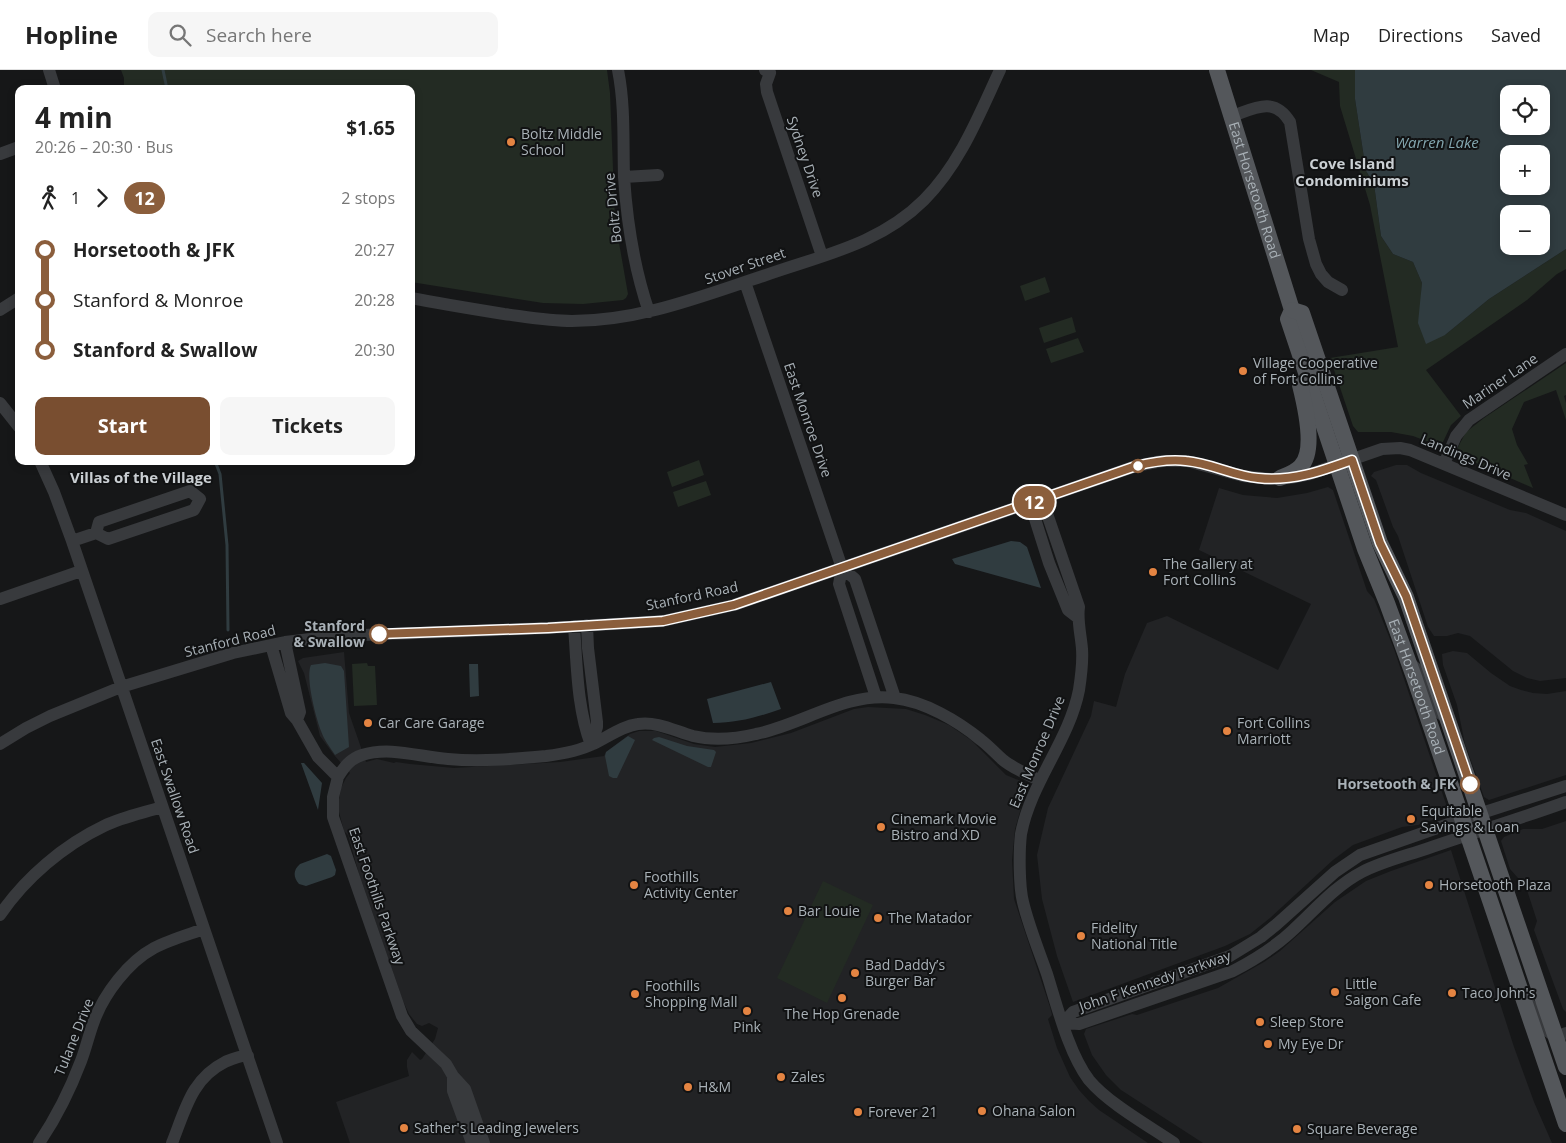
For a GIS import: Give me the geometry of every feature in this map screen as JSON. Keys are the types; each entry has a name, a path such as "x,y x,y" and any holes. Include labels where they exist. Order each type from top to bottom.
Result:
{"main road":[{"name":"East Horsetooth Road","path":"1217,70 1290,316 1345,463 1380,543 1406,596 1480,814 1561,1035 1566,1067"},
{"path":"1280,478 1300,468 1305,461 1308,450 1306,411 1284,330 1290,316"},
{"name":"East Horsetooth Road","path":"1345,463 1365,550 1408,660 1566,1124"}],"street":[{"path":"49,70 55,85"},
{"name":"Boltz Drive","path":"618,70 623,112 624,176 628,220 634,259 649,312"},
{"name":"Stover Street","path":"415,299 517,316 570,321 614,319 682,303 850,246 885,230 907,215 924,200 948,173 972,130 1000,70"},
{"name":"Sydney Drive","path":"769,71 766,84 767,92 822,256"},
{"path":"1232,116 1262,106 1278,108 1286,114 1290,122 1309,239 1316,264 1328,282 1342,290"},
{"path":"0,154 15,148"},
{"path":"624,176 658,175"},
{"name":"East Monroe Drive","path":"745,282 842,568 839,584 876,698"},
{"path":"0,310 15,301"},
{"name":"Mariner Lane","path":"1444,464 1456,436 1469,420 1566,354"},
{"path":"0,403 14,411"},
{"name":"Landings Drive","path":"1345,463 1382,449 1400,448 1410,450 1566,514"},
{"name":"Stanford Road","path":"0,744 50,716 121,687 233,653 285,642 336,636 663,621 734,605 1136,466 1162,461 1187,461 1243,476 1264,479 1290,478 1345,463"},
{"name":"East Swallow Road","path":"42,465 72,541 277,1143"},
{"path":"72,541 96,533 108,539 194,510 200,500 190,490 99,522 96,533"},
{"name":"East Monroe Drive","path":"1042,499 1079,607 1078,617 1082,651 1079,690 1068,724 1040,781 1026,816 1021,835 1021,890 1026,913 1063,1023 1075,1056 1088,1079 1096,1088 1132,1115 1174,1143"},
{"path":"1030,503 1049,562 1068,610 1078,617"},
{"name":"East Monroe Drive","path":"842,568 855,579 895,698"},
{"path":"0,599 81,571"},
{"path":"1387,603 1397,610 1410,644 1424,651"},
{"path":"580,626 588,648 597,723 591,745"},
{"path":"285,642 300,712 297,720"},
{"path":"271,645 291,713 318,757 338,778 347,764 361,756 380,751 449,759 483,760 553,756 573,752 591,745 626,727 648,723 709,739 743,737 781,727 839,705 876,698 895,698 935,710 960,724 1004,761 1040,781"},
{"path":"1408,660 1424,676 1435,707 1450,726"},
{"name":"East Foothills Parkway","path":"338,778 332,797 334,817 402,1016 411,1031 446,1064 453,1076 465,1088 484,1143"},
{"name":"John F Kennedy Parkway","path":"1063,1023 1073,1012 1230,956 1246,947 1277,924 1334,872 1349,861 1369,851 1566,786"},
{"name":"John F Kennedy Parkway","path":"1063,1023 1079,1024 1233,971 1277,944 1340,886 1362,872 1566,802"},
{"path":"0,915 30,880 70,846 106,825 162,807"},
{"name":"Tulane Drive","path":"38,1143 68,1092 81,1061 94,1021 113,986 129,968 154,948 204,929"},
{"path":"1522,994 1539,1018 1542,1027 1561,1035"},
{"path":"172,1143 187,1102 203,1078 222,1064 243,1055 248,1056"},
{"name":"East Foothills Parkway","path":"453,1076 453,1091 472,1143"}],"shaded area":[{"name":"Boltz Middle School","path":"121,70 607,70 610,93 615,220 628,294 623,300 583,304 543,303 415,283 415,85 124,85"},
{"path":"1311,70 1355,70 1355,99 1366,171 1374,184 1381,236 1393,254 1413,262 1422,283 1421,303 1445,335 1489,299 1566,249 1566,269 1557,274 1527,300 1426,370 1461,416 1451,425 1443,442 1439,444 1391,432 1358,432 1353,426 1330,358 1398,347 1370,205 1340,106 1339,82"},
{"path":"1045,277 1050,292 1025,301 1020,286"},
{"path":"1072,317 1076,332 1044,343 1039,328"},
{"path":"1078,338 1084,352 1051,363 1046,349"},
{"path":"1566,363 1566,395 1564,396 1566,420 1556,390 1524,402 1512,429 1517,445 1528,464 1524,465 1533,488 1458,455 1457,449 1466,432"},
{"path":"699,460 704,475 672,487 667,472"},
{"path":"1396,465 1407,465 1421,473 1510,510 1526,513 1566,531 1566,678 1540,681 1527,678 1513,671 1470,636 1458,633 1447,636 1434,636 1428,627 1398,536 1376,480 1371,476 1374,472"},
{"path":"706,481 711,495 678,507 673,492"},
{"path":"1328,487 1333,490 1367,591 1374,599 1394,649 1448,813 1418,825 1402,827 1353,845 1333,860 1250,934 1225,946 1073,1002 1057,956 1042,899 1037,855 1048,808 1091,716 1094,701 1116,707 1125,674 1147,623 1167,616 1278,670 1311,604 1199,550 1219,488 1243,495 1277,498"},
{"path":"1453,651 1467,653 1491,673 1510,686 1521,690 1547,694 1566,691 1566,775 1489,800 1484,797 1465,744 1457,705 1443,665 1442,654"},
{"name":"Foothills Shopping Mall","path":"344,652 349,713 366,762 377,759 394,763 454,768 560,762 604,756 606,752 630,734 639,731 656,731 694,744 715,747 751,743 791,733 854,709 868,707 906,709 949,725 971,740 1006,775 1023,782 1027,787 1015,829 1012,860 1014,899 1050,1007 1052,1015 1048,1019 1057,1048 1070,1077 1089,1101 1099,1110 1148,1143 350,1143 336,1102 409,1076 407,1060 412,1052 420,1060 422,1059 435,1039 438,1028 429,1023 422,1026 417,1024 409,1014 403,1001 339,812 338,805 341,788 350,773 320,736 304,673 298,661 303,658"},
{"path":"367,663 368,666 375,666 377,705 354,706 352,664"},
{"path":"1566,821 1566,1012 1563,1009 1534,930 1537,921 1526,887 1510,869 1501,841 1504,837 1523,829 1542,829"},
{"path":"1451,850 1514,1047 1534,1102 1552,1143 1203,1143 1121,1090 1106,1075 1092,1055 1084,1034 1086,1029 1132,1014 1137,1015 1218,988 1280,951 1335,902 1366,881"},
{"path":"823,881 873,905 827,1003 777,978"}],"water":[{"name":"Warren Lake","path":"1355,70 1566,70 1566,249 1489,299 1445,335 1426,344 1418,323 1422,283 1413,262 1393,254 1381,236 1374,184 1366,171 1355,99"},
{"path":"1011,541 1020,542 1027,547 1041,588 955,564 952,559"},
{"path":"325,663 341,666 344,671 349,747 335,755 321,731 314,708 309,679 311,665"},
{"path":"469,664 478,664 479,696 470,697"},
{"path":"771,682 781,709 747,719 713,723 707,699"},
{"path":"628,736 635,740 617,778 613,778 609,776 606,752"},
{"path":"659,737 687,746 714,750 716,752 711,767 652,740"},
{"path":"301,763 304,763 322,783 318,810"},
{"path":"327,854 331,856 336,870 335,875 306,886 299,884 295,874 298,866"}],"waterway":[{"path":"163,70 166,85"},
{"path":"217,465 220,474 227,545 228,630"}],"bus line":[{"name":"12","path":"379,634 548,628 663,621 734,605 1136,466 1162,461 1187,461 1243,476 1270,479 1310,474 1352,460 1380,543 1406,596 1470,784"}],"place":[{"name":"Boltz Middle School","path":"511,142"},
{"name":"Village Cooperative of Fort Collins","path":"1243,371"},
{"name":"The Gallery at Fort Collins","path":"1153,572"},
{"name":"Stanford & Swallow","path":"379,634"},
{"name":"Car Care Garage","path":"368,723"},
{"name":"Fort Collins Marriott","path":"1227,731"},
{"name":"Horsetooth & JFK","path":"1470,784"},
{"name":"Equitable Savings & Loan","path":"1411,819"},
{"name":"Cinemark Movie Bistro and XD","path":"881,827"},
{"name":"Foothills Activity Center","path":"634,885"},
{"name":"Horsetooth Plaza","path":"1429,885"},
{"name":"Bar Louie","path":"788,911"},
{"name":"The Matador","path":"878,918"},
{"name":"Fidelity National Title","path":"1081,936"},
{"name":"Bad Daddy’s Burger Bar","path":"855,973"},
{"name":"Little Saigon Cafe","path":"1335,992"},
{"name":"Taco John's","path":"1452,993"},
{"name":"Foothills Shopping Mall","path":"635,994"},
{"name":"The Hop Grenade","path":"842,998"},
{"name":"Pink","path":"747,1011"},
{"name":"Sleep Store","path":"1260,1022"},
{"name":"My Eye Dr","path":"1268,1044"},
{"name":"Zales","path":"781,1077"},
{"name":"H&M","path":"688,1087"},
{"name":"Ohana Salon","path":"982,1111"},
{"name":"Forever 21","path":"858,1112"},
{"name":"Sather's Leading Jewelers","path":"404,1128"},
{"name":"Square Beverage","path":"1297,1129"}],"district":[{"name":"Cove Island Condominiums","path":"1352,172"},
{"name":"Villas of the Village","path":"141,478"}]}
